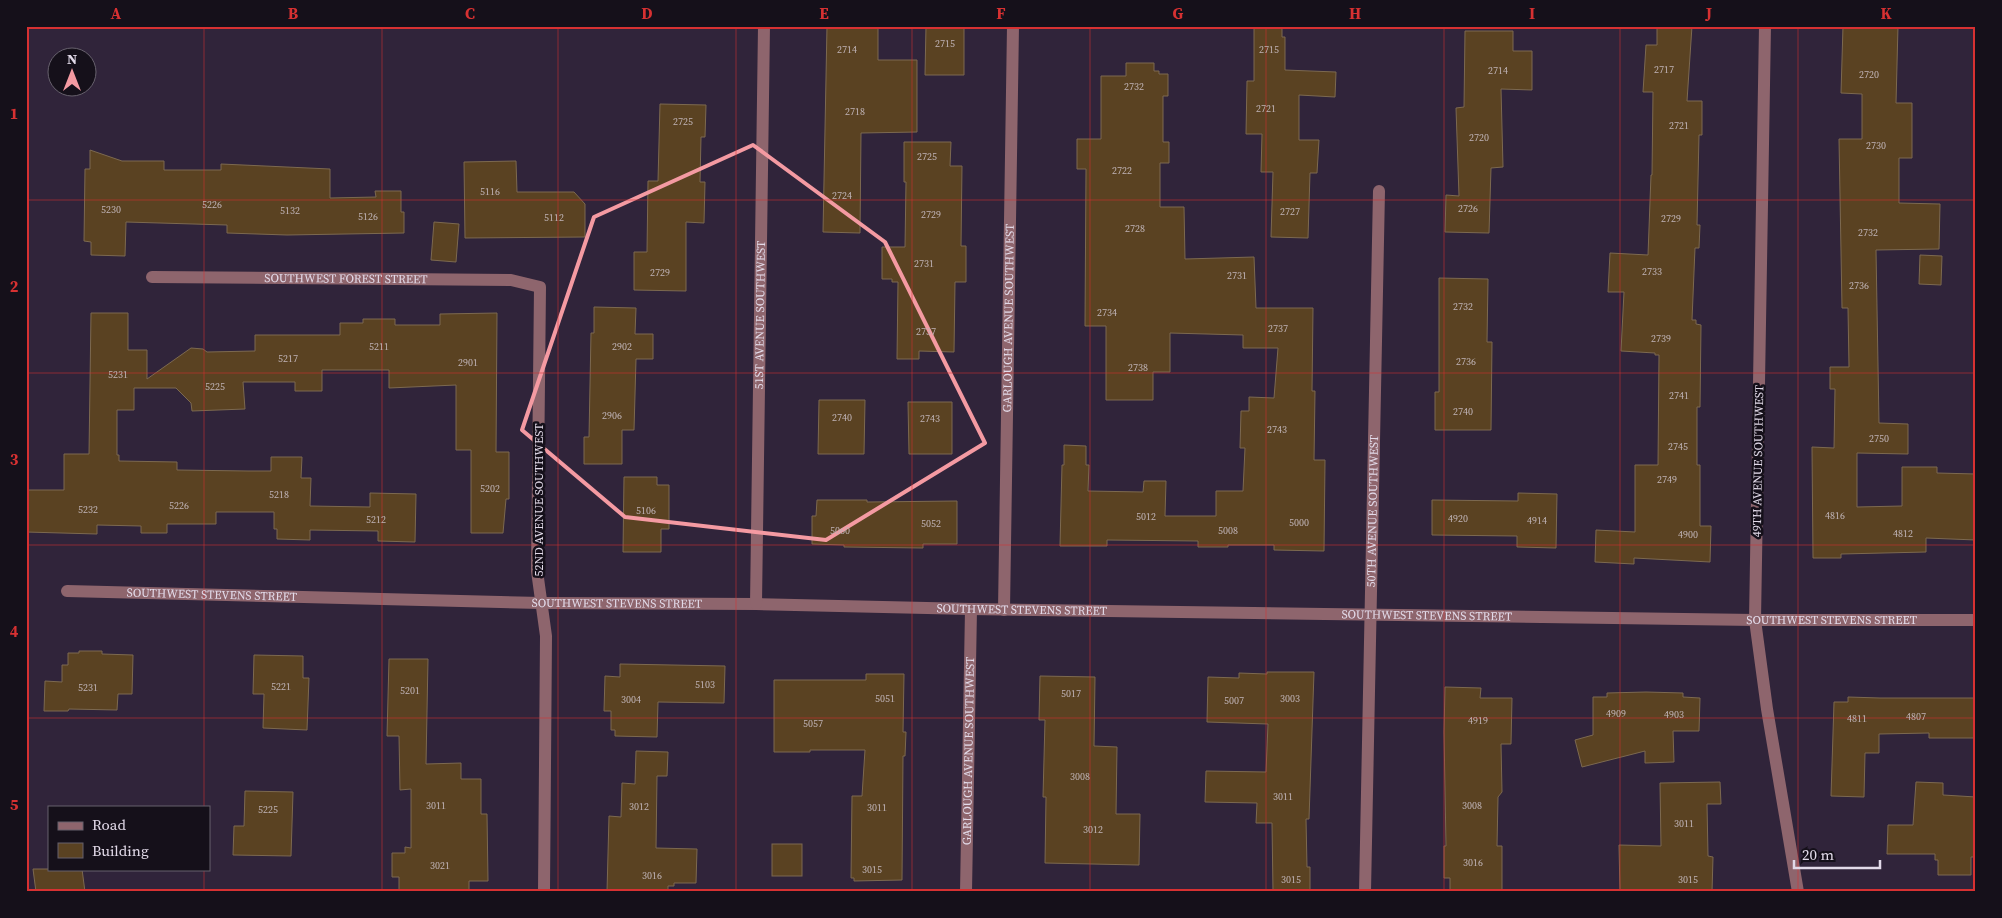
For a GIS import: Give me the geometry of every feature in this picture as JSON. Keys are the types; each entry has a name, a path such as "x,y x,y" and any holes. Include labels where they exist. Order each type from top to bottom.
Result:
{"street":[{"name":"51ST AVENUE SOUTHWEST","path":"756,604 764,26"},
{"name":"GARLOUGH AVENUE SOUTHWEST","path":"1004,610 1013,26"},
{"name":"49TH AVENUE SOUTHWEST","path":"1765,26 1755,620 1770,725 1798,892"},
{"name":"50TH AVENUE SOUTHWEST","path":"1365,892 1379,191"},
{"name":"SOUTHWEST FOREST STREET","path":"152,277 512,280 540,288"},
{"name":"52ND AVENUE SOUTHWEST","path":"540,288 537,571 546,636 544,892"},
{"name":"SOUTHWEST STEVENS STREET","path":"67,591 1004,610 1755,620 1976,620"},
{"name":"GARLOUGH AVENUE SOUTHWEST","path":"966,892 972,609"}],"highlighted area":[{"path":"753,145 885,242 985,443 826,540 625,517 522,430 594,217"}],"building":[{"path":"827,26 878,26 878,60 917,60 917,132 861,133 860,233 823,232"},
{"path":"926,26 964,26 964,75 925,75"},
{"path":"1254,26 1282,26 1282,37 1285,37 1285,70 1336,72 1335,97 1299,95 1299,140 1319,140 1317,173 1310,173 1308,238 1271,237 1273,172 1261,172 1262,134 1246,134 1247,81 1254,81"},
{"path":"1657,26 1692,26 1687,101 1702,101 1702,135 1699,135 1697,225 1700,225 1699,248 1695,248 1692,320 1696,320 1696,324 1701,325 1700,407 1697,407 1697,465 1700,465 1700,526 1711,526 1710,562 1634,558 1634,564 1595,562 1596,530 1635,532 1635,465 1658,465 1659,355 1655,355 1655,353 1621,351 1624,292 1608,292 1610,253 1648,255 1652,175 1653,92 1643,92 1646,45 1657,45"},
{"path":"1843,26 1898,26 1896,103 1912,103 1912,158 1899,158 1899,203 1940,204 1939,249 1876,250 1879,423 1908,424 1908,454 1857,453 1857,507 1902,506 1902,467 1937,467 1937,473 1976,474 1976,540 1926,538 1926,552 1841,554 1841,558 1813,558 1812,447 1834,448 1835,389 1830,389 1830,367 1849,367 1848,308 1842,308 1839,139 1862,139 1862,94 1841,93"},
{"path":"1465,31 1513,31 1513,51 1532,51 1532,90 1501,89 1503,167 1491,168 1489,233 1445,232 1446,195 1459,196 1456,108 1464,107"},
{"path":"1126,63 1154,63 1154,71 1159,71 1159,74 1168,74 1168,96 1163,96 1163,142 1169,142 1169,163 1160,163 1160,207 1184,207 1185,259 1254,257 1256,308 1313,308 1312,391 1315,391 1314,460 1325,460 1324,551 1274,550 1274,545 1198,547 1198,541 1107,540 1107,546 1060,546 1064,445 1086,446 1086,465 1089,465 1088,491 1143,492 1144,481 1166,481 1165,516 1216,516 1216,491 1243,491 1245,448 1240,448 1241,411 1249,411 1249,397 1274,398 1278,348 1243,348 1243,335 1170,333 1170,372 1153,372 1153,400 1106,400 1106,326 1085,326 1086,169 1077,169 1077,139 1101,139 1101,76 1126,76"},
{"path":"660,104 706,105 705,137 701,137 700,182 705,182 704,223 686,222 686,291 634,290 634,252 647,252 648,181 658,181"},
{"path":"904,142 951,142 950,166 962,166 961,246 966,246 966,282 955,282 954,352 919,351 919,359 897,359 898,282 892,282 892,279 882,279 882,247 905,247 906,182 904,182"},
{"path":"90,150 122,161 164,161 164,170 221,170 221,164 330,169 330,198 376,197 375,191 401,191 404,233 287,235 227,233 227,225 126,222 125,256 91,255 91,242 84,241 85,169 90,169"},
{"path":"516,161 517,192 574,192 585,204 585,237 465,238 464,162"},
{"path":"434,222 459,224 456,262 431,260"},
{"path":"1920,255 1942,256 1941,285 1919,284"},
{"path":"1439,278 1488,279 1487,342 1492,342 1491,430 1435,430 1435,392 1439,392"},
{"path":"594,307 636,308 635,334 653,334 653,359 636,359 634,430 622,430 622,464 584,464 584,437 589,437 591,333 594,333"},
{"path":"91,313 128,313 128,350 147,350 147,379 191,348 203,349 207,352 255,351 255,335 340,335 340,323 363,323 363,319 395,319 395,325 440,325 440,314 497,313 496,452 509,452 509,499 506,499 503,533 471,533 471,450 456,450 456,385 389,388 389,370 322,370 322,391 295,391 295,382 243,382 245,409 192,411 191,403 176,388 134,388 134,410 117,410 117,455 119,455 119,461 177,462 177,470 248,471 271,471 271,457 302,457 301,478 311,478 310,506 370,507 370,493 416,494 415,542 378,541 378,531 310,530 310,540 277,539 277,529 274,529 274,512 216,512 216,524 167,524 167,533 141,533 141,526 97,525 97,534 26,532 26,490 64,490 64,454 89,454"},
{"path":"819,400 865,400 864,454 818,454"},
{"path":"908,402 952,402 952,454 909,454"},
{"path":"624,477 657,477 657,485 669,485 669,529 661,529 661,552 623,552"},
{"path":"1518,493 1557,494 1556,548 1517,547 1517,536 1432,535 1432,500 1518,501"},
{"path":"817,500 867,500 867,502 957,501 957,544 923,544 923,548 844,547 844,545 812,544 812,516 816,516"},
{"path":"79,651 102,651 102,654 133,655 132,694 118,694 117,710 69,709 68,711 44,711 45,681 62,682 62,665 68,665 68,653 79,653"},
{"path":"254,655 303,656 303,678 309,678 307,730 263,728 264,694 253,694"},
{"path":"389,659 428,659 426,764 461,763 461,779 481,779 481,814 487,814 488,881 469,881 469,892 399,892 399,877 392,877 392,853 405,853 405,847 411,848 411,789 400,790 399,736 387,736"},
{"path":"620,664 725,666 724,703 658,702 657,737 615,736 615,730 611,730 611,711 604,711 605,676 620,677"},
{"path":"1267,672 1314,672 1309,819 1306,819 1307,867 1310,867 1310,892 1273,892 1272,823 1256,823 1257,803 1205,802 1206,771 1266,772 1268,724 1207,722 1208,677 1239,678 1239,673 1267,674"},
{"path":"866,674 904,674 903,732 906,732 905,756 903,756 902,880 854,881 854,878 851,878 852,796 862,796 865,750 774,752 774,680 866,680"},
{"path":"1040,676 1095,677 1094,746 1117,747 1116,814 1140,814 1139,865 1045,863 1046,797 1043,797 1045,720 1039,720"},
{"path":"1445,687 1481,688 1480,698 1512,698 1511,744 1501,744 1502,792 1498,797 1497,846 1502,846 1502,892 1450,892 1450,878 1444,878 1444,846 1446,846"},
{"path":"1607,693 1683,693 1683,697 1700,698 1699,731 1673,731 1674,762 1645,763 1645,751 1582,767 1575,740 1593,735 1593,697 1607,697"},
{"path":"1848,697 1976,698 1976,738 1929,738 1929,733 1879,734 1879,753 1865,753 1864,797 1831,796 1834,702 1848,702"},
{"path":"636,751 668,752 667,776 657,776 656,848 697,849 696,883 674,883 674,886 668,886 668,892 607,892 609,816 621,817 622,783 635,784"},
{"path":"1720,782 1721,804 1707,804 1708,856 1713,857 1712,892 1620,892 1619,845 1661,846 1660,783"},
{"path":"1916,782 1943,783 1943,795 1976,797 1975,857 1971,857 1971,875 1938,875 1938,860 1935,860 1935,854 1887,854 1888,825 1913,825"},
{"path":"245,791 293,792 291,856 233,855 234,826 244,826"},
{"path":"772,844 802,844 802,876 772,876"},
{"path":"33,869 82,870 85,892 36,892"}]}
